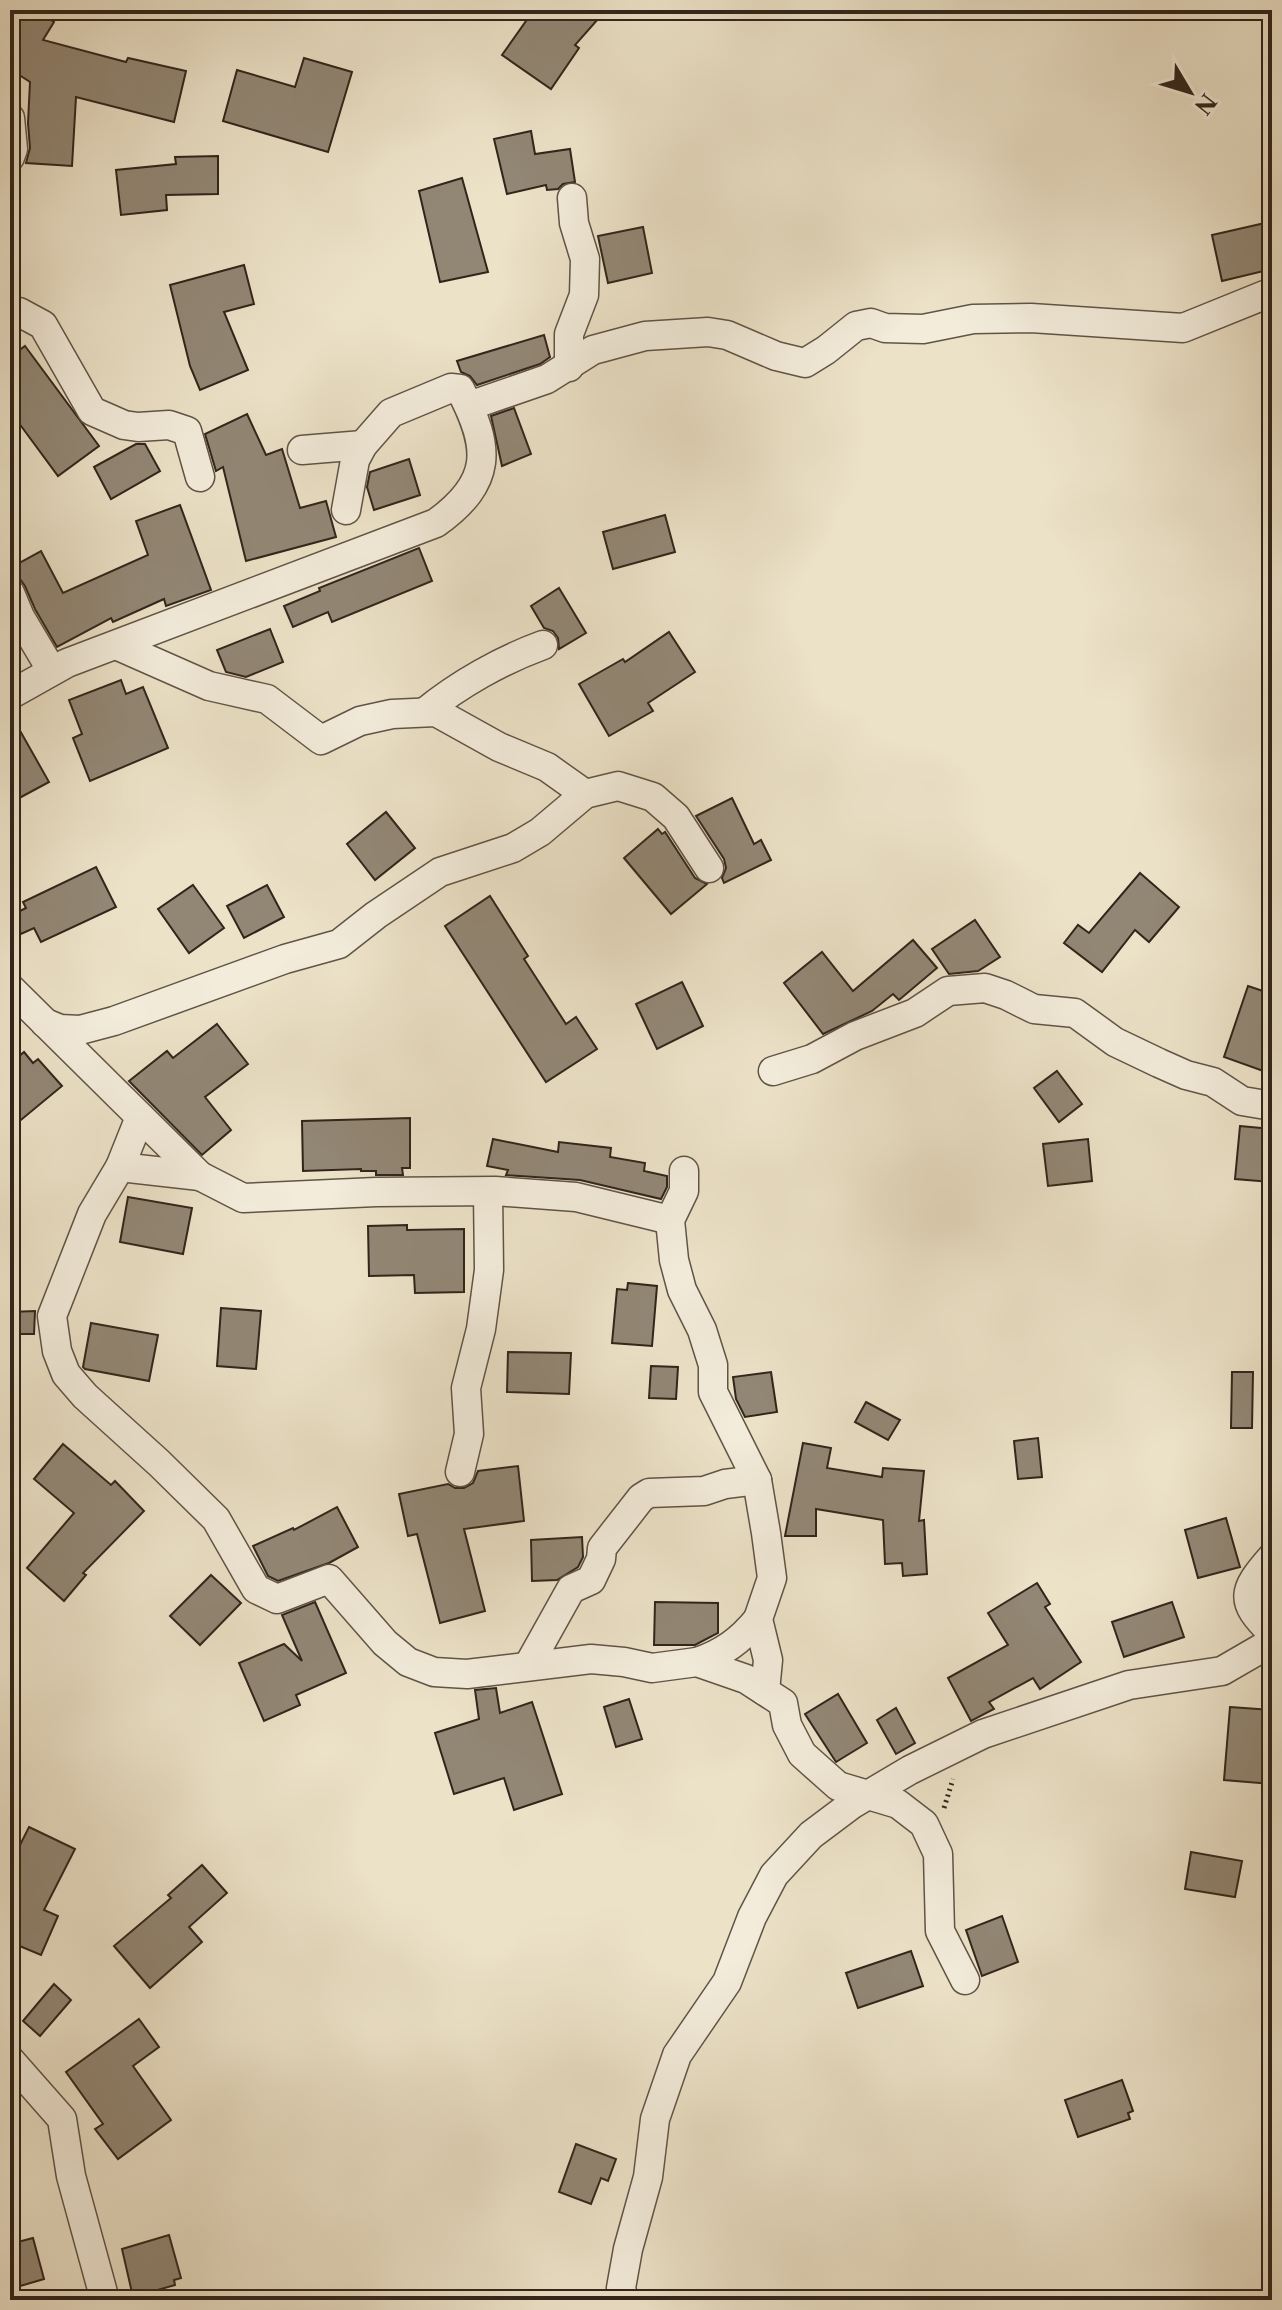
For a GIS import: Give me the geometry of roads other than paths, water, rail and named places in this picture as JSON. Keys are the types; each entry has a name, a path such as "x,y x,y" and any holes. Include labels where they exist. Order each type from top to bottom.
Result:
{"street":[{"path":"10,118 13,149 10,157"},
{"path":"569,367 569,334 584,295 585,259 574,223 572,198"},
{"path":"469,406 547,379 593,350 645,336 708,332 727,335 776,356 805,363 856,326 871,323 885,328 923,329 973,319 1031,318 1183,328 1272,292"},
{"path":"10,313 19,312 43,325 92,411 124,425 169,425 187,431 200,477"},
{"path":"10,695 52,671 116,645 436,523 456,509 475,487 482,469 477,433 460,389 451,388 391,413 363,445 355,460 346,510"},
{"path":"302,450 363,445"},
{"path":"10,593 20,617 52,671"},
{"path":"116,645 209,686 267,699 321,740 360,721 392,714 436,712 499,747 547,767 585,794"},
{"path":"425,712 442,698 519,654 543,645"},
{"path":"45,1023 60,1029 80,1030 285,959 339,944 440,872 513,848 540,832 585,794 618,786 653,797 676,817 709,868"},
{"path":"10,988 200,1176 243,1198 376,1192 488,1192 576,1197 670,1220"},
{"path":"773,1071 812,1059 855,1036 915,1013 948,991 985,988 1034,1009 1075,1013 1115,1042 1159,1063 1213,1082 1242,1101 1272,1106"},
{"path":"140,1117 120,1167 92,1214 52,1316 57,1351 66,1374 85,1396 216,1519 256,1589 277,1599 329,1579 385,1643 408,1662 434,1672 467,1674 591,1659 652,1668 697,1662 718,1654 742,1639 758,1619 772,1578 757,1480 713,1392 713,1365 702,1330 682,1290 674,1260 670,1220 684,1191 684,1171"},
{"path":"120,1167 200,1176"},
{"path":"460,1472 469,1434 466,1388 481,1329 489,1270 488,1192"},
{"path":"528,1666 571,1589 591,1580 601,1559 602,1548 641,1498 649,1493 704,1491 725,1484 757,1480"},
{"path":"1272,1557 1254,1578 1248,1597 1250,1610 1272,1633"},
{"path":"758,1619 768,1660 765,1691"},
{"path":"624,2300 621,2288 623,2275 648,2177 655,2119 677,2055 727,1982 752,1917 774,1875 811,1835 910,1770 983,1734 1129,1685 1222,1671 1272,1642"},
{"path":"697,1662 746,1679 783,1703 787,1725 802,1754 838,1786 898,1804 924,1824 938,1854 940,1931 965,1980"},
{"path":"10,2060 62,2119 71,2176 105,2300"}]}
